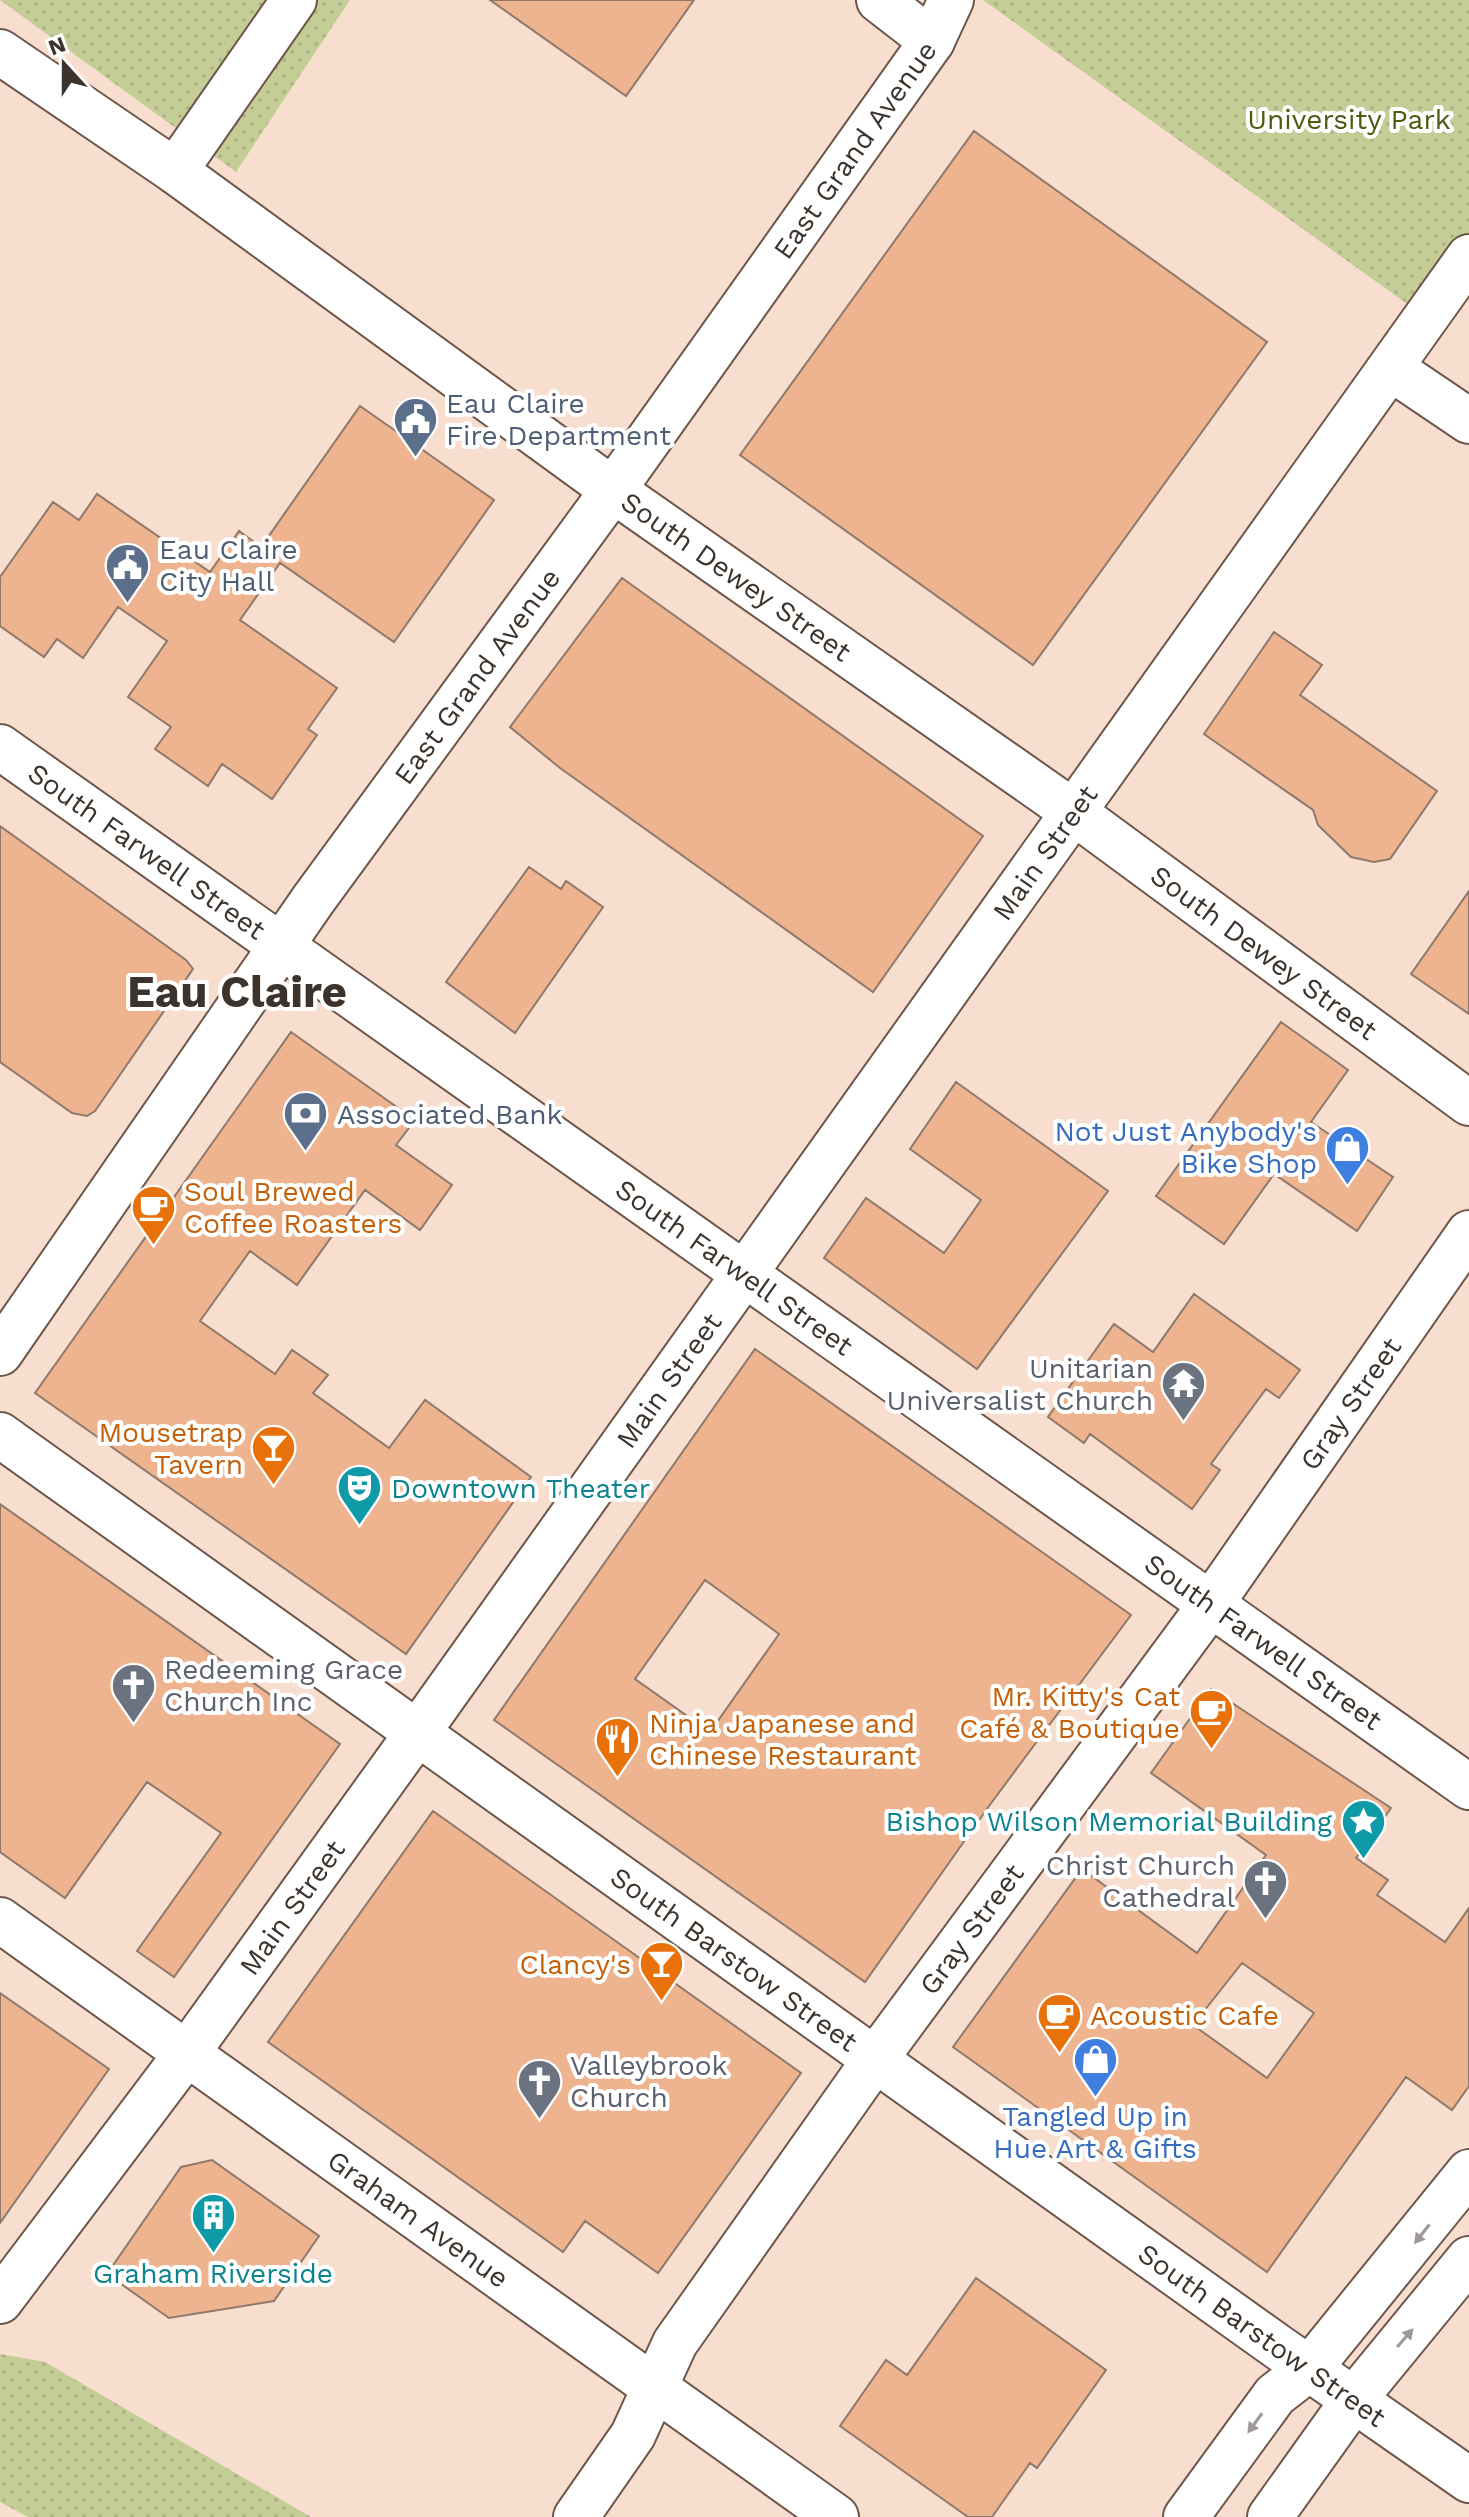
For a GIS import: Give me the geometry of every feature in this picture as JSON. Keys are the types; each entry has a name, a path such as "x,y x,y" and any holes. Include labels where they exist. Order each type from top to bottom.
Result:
{"street":[{"path":"175,171 294,0"},
{"path":"879,0 932,41"},
{"name":"East Grand Avenue","path":"0,1353 279,948 439,724 613,490 932,41 951,0"},
{"name":"South Dewey Street","path":"0,52 175,171 613,490 1072,811 1469,1103"},
{"name":"Main Street","path":"0,2301 187,2053 418,1732 743,1271 1392,369 1469,257"},
{"path":"1392,369 1469,421"},
{"name":"South Farwell Street","path":"0,747 279,948 743,1271 1469,1787"},
{"name":"Gray Street","path":"576,2517 633,2435 675,2343 876,2058 1211,1604 1469,1233"},
{"name":"South Barstow Street","path":"0,1435 1469,2480"},
{"name":"Graham Avenue","path":"0,1920 836,2517"},
{"path":"1186,2517 1275,2395 1310,2368 1417,2240 1469,2172"},
{"path":"1270,2517 1355,2398 1469,2259"}],"green space":[{"path":"0,0 350,0 236,172"},
{"name":"University Park","path":"983,0 1469,0 1469,257 1427,318"},
{"path":"0,2354 45,2362 311,2517 28,2517 0,2502"}],"building":[{"path":"490,0 694,0 626,96"},
{"path":"974,131 1267,342 1033,665 740,455"},
{"name":"Eau Claire City Hall","path":"360,406 494,500 394,642 280,563 240,620 337,688 308,729 317,735 272,799 222,764 208,786 155,749 171,727 128,697 167,641 118,607 83,658 57,639 44,657 0,626 0,577 53,502 79,520 97,494 210,572 239,531 261,547"},
{"path":"622,578 983,836 873,992 560,768 510,727"},
{"path":"1274,632 1322,665 1300,695 1437,791 1390,859 1374,862 1351,857 1318,825 1313,810 1204,734"},
{"path":"0,826 186,960 193,969 95,1111 87,1116 72,1113 0,1062"},
{"path":"529,867 561,889 566,881 603,907 515,1033 446,982"},
{"path":"1469,891 1469,1014 1411,974"},
{"path":"1281,1022 1348,1070 1311,1122 1393,1177 1357,1231 1274,1174 1224,1244 1156,1196"},
{"path":"291,1032 415,1120 396,1145 452,1185 420,1230 365,1190 297,1285 250,1251 200,1321 275,1374 292,1350 328,1375 313,1393 389,1448 425,1400 531,1477 406,1654 35,1393"},
{"path":"956,1082 1108,1191 977,1369 824,1258 866,1198 944,1253 981,1200 910,1149"},
{"name":"Unitarian Universalist Church","path":"1194,1294 1300,1370 1279,1398 1266,1389 1211,1464 1220,1470 1192,1509 1090,1434 1084,1443 1048,1417 1114,1324 1153,1352"},
{"path":"755,1349 1131,1615 989,1806 865,1982 494,1720","holes":["705,1580 779,1634 710,1732 635,1679"]},
{"path":"0,1504 340,1744 174,1977 137,1951 221,1833 147,1782 65,1898 0,1852"},
{"path":"1211,1689 1391,1808 1356,1858 1388,1880 1377,1895 1445,1942 1469,1908 1469,2086 1452,2110 1406,2077 1267,2272 953,2047 1082,1869 1197,1953 1266,1855 1151,1773","holes":["1242,1963 1314,2013 1267,2078 1193,2025"]},
{"path":"433,1811 801,2073 658,2273 585,2221 563,2252 268,2042"},
{"path":"0,1993 109,2069 0,2223"},
{"name":"Graham Riverside","path":"212,2160 319,2236 274,2301 169,2318 107,2274 181,2167"},
{"path":"976,2278 1106,2370 1037,2468 1030,2463 992,2517 968,2517 840,2426 886,2360 907,2375"}],"place":[{"name":"Eau Claire Fire Department","path":"415,458"},
{"name":"Eau Claire City Hall","path":"128,604"},
{"name":"Associated Bank","path":"306,1153"},
{"name":"Not Just Anybody's Bike Shop","path":"1348,1186"},
{"name":"Soul Brewed Coffee Roasters","path":"153,1246"},
{"name":"Unitarian Universalist Church","path":"1184,1423"},
{"name":"Mousetrap Tavern","path":"274,1487"},
{"name":"Downtown Theater","path":"360,1527"},
{"name":"Redeeming Grace Church Inc","path":"133,1724"},
{"name":"Mr. Kitty's Cat Café & Boutique","path":"1211,1751"},
{"name":"Ninja Japanese and Chinese Restaurant","path":"618,1778"},
{"name":"Bishop Wilson Memorial Building","path":"1363,1860"},
{"name":"Christ Church Cathedral","path":"1266,1920"},
{"name":"Clancy's","path":"662,2003"},
{"name":"Acoustic Cafe","path":"1059,2054"},
{"name":"Tangled Up in Hue Art & Gifts","path":"1095,2098"},
{"name":"Valleybrook Church","path":"539,2120"},
{"name":"Graham Riverside","path":"213,2255"}],"district":[{"name":"Eau Claire","path":"237,992"}]}
